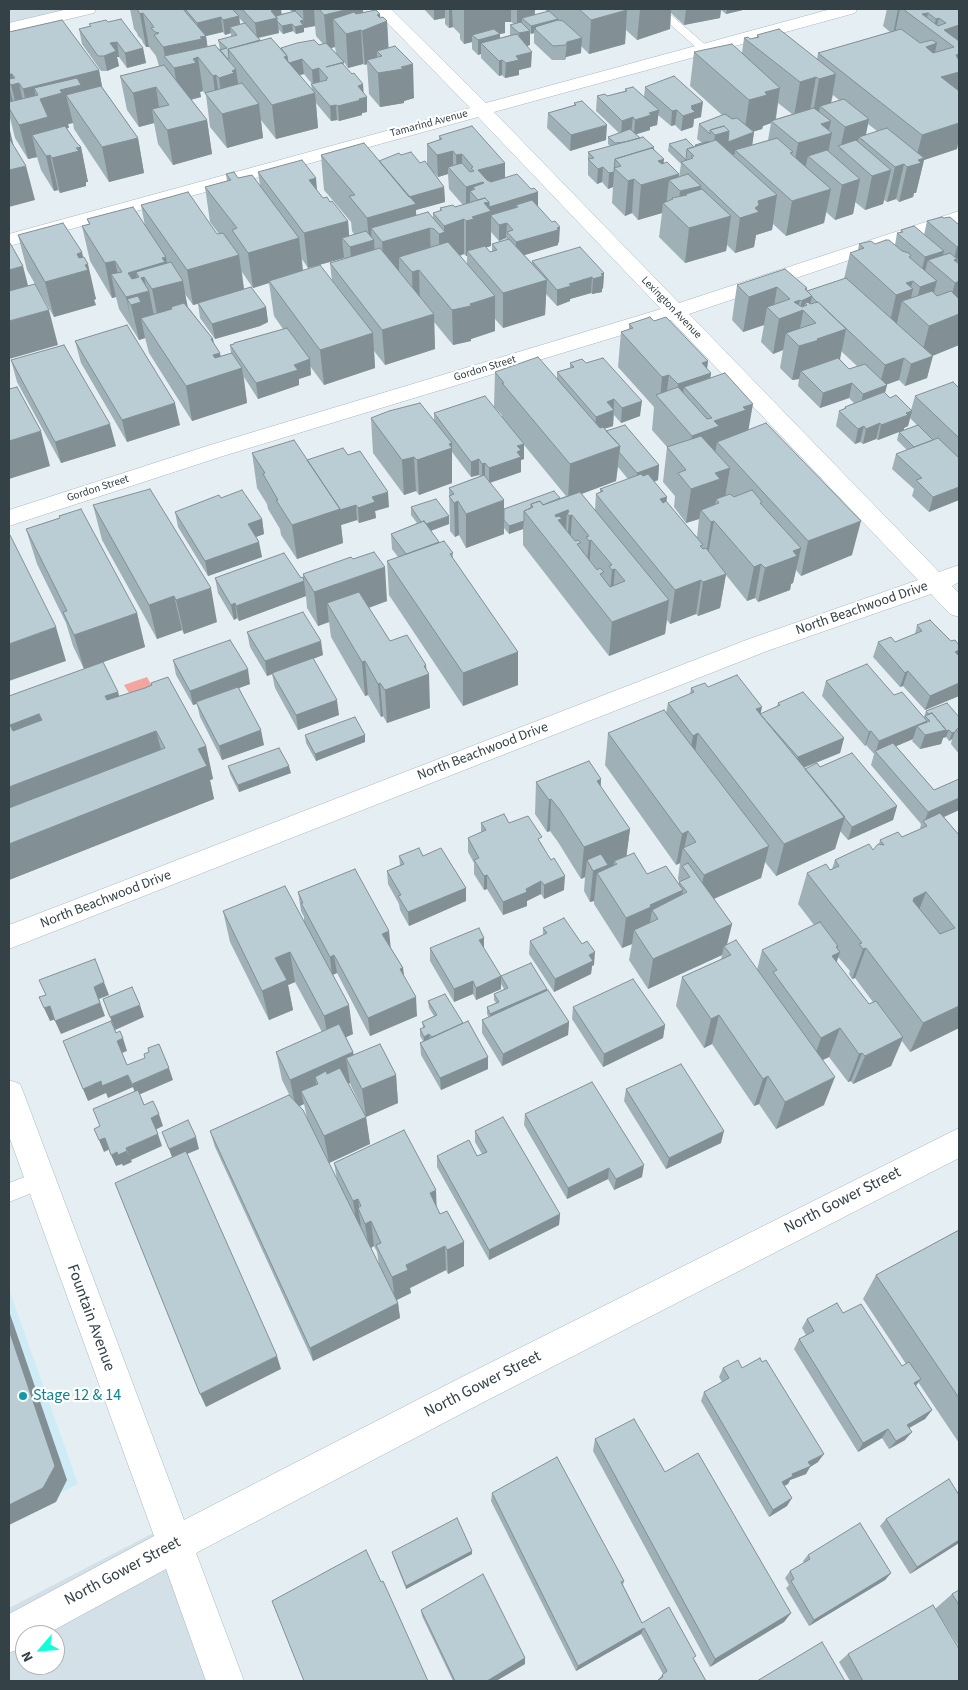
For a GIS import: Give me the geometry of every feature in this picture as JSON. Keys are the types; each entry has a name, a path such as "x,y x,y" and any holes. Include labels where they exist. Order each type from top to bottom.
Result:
{"street":[{"path":"9,28 88,9"},
{"name":"Lexington Avenue","path":"382,9 482,110 959,608"},
{"name":"Tamarind Avenue","path":"9,240 849,9"},
{"name":"Gordon Street","path":"9,518 215,451 674,312 959,217"},
{"name":"North Beachwood Drive","path":"9,938 758,645 959,573"},
{"name":"Fountain Avenue","path":"9,1094 225,1681"},
{"name":"North Gower Street","path":"9,1634 174,1545 473,1390 959,1142"}],"lane":[{"path":"658,9 704,49"},
{"path":"9,1193 40,1180"}],"shaded area":[{"path":"9,9 71,9 9,23"},
{"path":"147,677 164,708 140,711 124,685"},
{"name":"Stage 12 & 14","path":"9,1289 78,1484 9,1519"},
{"path":"163,1528 221,1681 9,1681 9,1608"}],"building":[{"path":"137,9 183,9 206,36 200,37 202,39 163,47 154,35 159,33 151,28 154,27 143,13 140,14"},
{"path":"185,9 232,9 239,16 223,20 221,17 197,23"},
{"path":"242,9 272,9 271,11 277,18 255,23"},
{"path":"319,9 349,9 324,15"},
{"path":"579,9 625,9 627,10 591,20"},
{"path":"903,9 959,9 959,25 944,30 959,41 959,54 956,55 959,61 959,72 941,77 959,91 959,123 922,135 818,53 901,29 920,43 932,40 937,43 926,47 933,53 954,47","holes":["928,13 936,19 939,18 946,23 938,26 922,14"]},
{"path":"376,10 380,14 377,15 380,18 383,17 387,21 362,31 346,34 333,19 354,12 356,14"},
{"path":"295,11 304,20 300,21 303,25 295,27 292,24 282,26 277,21 276,16"},
{"path":"549,11 558,19 531,26 522,18"},
{"path":"121,19 143,48 125,53 117,42 110,43 116,51 104,56 98,56 79,29 91,26 89,24"},
{"path":"62,20 99,70 23,89 19,83 11,85 9,79 15,78 12,74 9,74 9,32"},
{"path":"558,20 563,21 582,38 567,42 566,45 553,46 535,29 535,27"},
{"path":"521,22 530,31 519,33 510,25"},
{"path":"245,23 260,40 228,49 228,59 220,50 227,48 218,40 237,35 230,27"},
{"path":"494,29 500,34 478,40 472,35"},
{"path":"779,29 836,74 800,82 744,38 759,37 757,35"},
{"path":"517,34 532,52 516,56 519,60 506,63 502,60 499,61 481,43"},
{"path":"271,38 287,56 284,57 315,93 272,105 228,49"},
{"path":"314,40 319,45 326,43 344,62 326,67 342,63 363,84 358,86 367,97 338,106 330,106 311,84 327,80 328,78 319,68 312,70 302,59 288,62 287,56 281,48"},
{"path":"732,44 780,88 765,92 767,95 749,100 694,52"},
{"path":"215,45 236,69 232,71 234,73 219,78 216,75 213,76 198,57 193,59 196,63 174,68 164,56"},
{"path":"395,46 413,64 401,67 403,69 378,73 367,60 382,56 377,51"},
{"path":"164,65 207,120 167,130 152,109 169,105 156,87 133,93 120,76"},
{"path":"674,76 703,102 691,106 695,112 683,116 677,110 672,111 645,87"},
{"path":"77,78 81,85 60,90 62,93 40,99 48,117 19,125 9,108 9,102 38,95 34,88"},
{"path":"242,83 259,104 222,114 205,93"},
{"path":"101,86 138,138 102,147 66,95"},
{"path":"633,87 659,110 649,113 651,115 635,120 633,117 622,121 597,96 605,94 607,96 627,91 625,89"},
{"path":"844,99 869,119 845,127 820,106"},
{"path":"582,101 607,125 571,135 548,113 576,105 574,103"},
{"path":"814,108 831,121 821,124 832,133 798,143 771,121"},
{"path":"725,114 732,119 737,118 754,132 728,142 729,131 724,126 710,130 710,134 699,124"},
{"path":"65,126 81,147 76,148 79,151 52,158 50,155 46,156 32,135"},
{"path":"472,126 505,163 478,170 487,180 491,182 517,174 531,189 534,188 538,192 489,207 489,202 485,198 478,200 470,191 475,189 473,187 483,182 466,187 448,167 462,163 470,172 474,171 462,154 456,155 453,151 437,155 427,144 442,139 439,136"},
{"path":"724,126 729,131 715,135 710,130"},
{"path":"887,128 924,158 918,160 921,163 907,167 904,164 895,167 859,137"},
{"path":"630,129 640,138 615,143 608,137"},
{"path":"643,137 654,147 615,159 614,172 609,173 603,167 598,169 588,159 594,158 588,152"},
{"path":"9,138 26,166 9,170"},
{"path":"777,138 793,152 790,153 831,189 792,201 735,150"},
{"path":"686,139 694,147 687,149 686,160 669,144"},
{"path":"716,140 777,195 758,201 759,205 755,208 759,212 740,218 681,162 694,156 687,149"},
{"path":"856,140 891,170 872,176 838,146"},
{"path":"364,143 416,204 367,218 349,196 355,195 321,155"},
{"path":"652,148 664,159 658,161 662,164 667,162 679,174 641,185 634,179 628,181 614,168 621,166 615,159"},
{"path":"827,150 860,179 842,185 808,156"},
{"path":"411,152 420,163 425,161 444,187 409,197 379,161 399,153 401,155"},
{"path":"302,160 316,178 309,180 323,198 327,197 330,202 332,201 348,221 304,233 258,172"},
{"path":"234,172 238,178 252,175 299,238 248,253 232,230 237,228 205,187 231,180 226,174"},
{"path":"688,174 701,186 680,191 669,180"},
{"path":"702,189 731,216 689,228 663,203 672,198"},
{"path":"188,192 217,234 223,233 239,255 187,270 141,205"},
{"path":"485,198 489,202 484,203 491,211 472,217 474,219 466,221 464,219 444,226 433,213 442,210 440,208 453,205 455,207"},
{"path":"532,200 552,222 555,221 560,227 557,228 558,230 516,242 507,232 513,230 507,223 499,225 491,215 518,207 516,205"},
{"path":"133,207 166,257 162,258 165,262 128,273 132,279 139,277 136,272 171,262 183,281 152,289 144,277 141,278 149,291 126,297 111,274 122,272 115,261 105,263 82,226 90,224 87,219"},
{"path":"428,212 445,232 439,234 430,228 382,242 371,228"},
{"path":"950,217 959,225 959,246 957,247 927,221"},
{"path":"63,223 82,252 77,254 79,258 84,257 88,264 85,265 88,270 45,282 18,235"},
{"path":"914,226 944,251 925,257 897,233"},
{"path":"366,231 374,240 350,247 342,238"},
{"path":"509,239 547,280 503,293 467,251 485,246 490,252 497,250 492,244"},
{"path":"889,240 902,251 909,253 911,256 909,257 937,281 920,287 913,281 906,283 913,289 896,295 850,253 864,248 859,244 871,241 875,244"},
{"path":"448,242 495,296 470,304 471,306 452,310 419,270 412,272 399,257"},
{"path":"9,243 23,266 9,270"},
{"path":"580,247 604,273 601,274 603,276 593,279 592,277 569,284 571,286 557,290 532,261"},
{"path":"380,248 434,314 382,330 330,263"},
{"path":"950,253 957,259 954,260 959,264 959,281 955,283 928,260"},
{"path":"320,265 373,333 320,350 269,281"},
{"path":"785,269 807,288 805,289 812,296 794,302 802,307 807,305 805,303 808,302 810,304 818,302 846,329 799,346 786,333 816,323 803,310 779,319 767,307 790,299 777,287 749,297 737,285"},
{"path":"846,278 933,356 911,364 904,358 885,365 807,291"},
{"path":"35,284 49,310 9,321 9,291"},
{"path":"251,287 266,307 212,324 198,303"},
{"path":"932,291 937,296 951,291 959,299 959,314 929,326 902,301"},
{"path":"138,296 141,302 131,305 127,299"},
{"path":"184,303 213,339 211,339 220,353 213,355 215,358 232,353 242,368 186,386 141,318 172,309 171,307"},
{"path":"650,317 654,321 666,317 708,361 702,363 711,373 678,384 669,375 662,377 621,332 633,328 629,324"},
{"path":"127,325 175,403 122,420 75,341"},
{"path":"287,328 310,359 294,365 298,370 256,383 230,345"},
{"path":"64,345 110,424 55,442 11,360"},
{"path":"538,357 600,428 603,427 620,446 570,464 502,383 504,383 495,372"},
{"path":"603,358 642,401 622,408 614,399 607,402 614,410 596,417 557,372 574,367 570,363 582,359 586,363"},
{"path":"838,358 849,369 865,364 887,385 863,394 852,383 823,393 801,371"},
{"path":"725,373 753,404 743,407 746,410 714,421 719,426 692,436 656,395 678,387 707,419 712,418 684,387"},
{"path":"953,382 959,388 959,438 915,396"},
{"path":"17,387 41,431 9,441 9,389"},
{"path":"884,392 890,398 896,395 912,411 906,413 908,415 881,425 880,423 866,429 864,426 858,429 839,411 845,407"},
{"path":"485,396 524,444 517,446 521,450 517,452 521,457 489,468 485,463 482,464 479,459 471,462 434,413"},
{"path":"420,403 452,443 449,444 452,448 417,460 414,457 402,460 371,418"},
{"path":"766,423 861,521 808,541 717,442"},
{"path":"625,425 659,465 637,473 619,452 620,446 606,431"},
{"path":"918,425 933,440 914,447 899,432"},
{"path":"701,436 730,468 715,473 720,479 691,489 678,473 686,470 667,447"},
{"path":"938,438 959,458 959,487 933,497 916,480 922,478 896,454"},
{"path":"294,440 340,509 292,525 276,500 278,500 263,474 265,473 252,453"},
{"path":"343,448 348,455 360,451 388,492 372,497 375,502 358,508 356,505 340,510 307,460"},
{"path":"641,474 643,476 648,474 667,497 660,499 663,503 666,501 703,545 700,546 703,549 706,548 726,574 703,582 701,580 675,590 596,494 603,491 600,489"},
{"path":"484,475 504,500 466,514 458,501 454,503 449,496 454,494 449,488"},
{"path":"150,489 211,588 176,600 174,596 149,605 93,505"},
{"path":"242,490 262,519 248,524 259,542 205,561 175,512 219,495 221,498"},
{"path":"752,490 762,502 760,503 801,548 793,551 797,556 765,568 761,564 754,567 714,521 711,522 701,510 719,503 716,499 730,494 734,497"},
{"path":"554,491 560,498 543,505 540,501 531,504 531,508 524,511 524,521 509,526 504,520 504,509"},
{"path":"580,492 669,600 612,622 524,511 533,507 531,504 540,501 543,505","holes":["568,510 569,512 567,513 569,516 572,515 589,536 586,537 589,541 591,540 612,565 609,566 612,570 615,569 625,581 610,587 600,574 604,572 600,568 597,570 577,544 581,543 578,540 575,541 558,520 562,519 555,515"]},
{"path":"436,499 449,516 426,524 424,521 421,522 411,507"},
{"path":"81,509 137,613 74,635 63,612 67,611 26,529"},
{"path":"424,521 439,542 406,554 391,534"},
{"path":"9,535 56,627 9,644"},
{"path":"444,541 453,553 450,554 518,652 463,673 387,561"},
{"path":"374,552 385,567 314,592 303,574 351,557 353,559"},
{"path":"284,553 301,578 303,577 304,581 236,606 235,603 231,605 215,578"},
{"path":"359,592 390,641 407,635 426,665 424,666 429,674 385,690 380,683 378,684 365,661 362,662 327,603"},
{"path":"303,612 321,641 265,661 247,632"},
{"path":"930,620 951,641 955,640 959,645 959,650 955,652 959,656 959,683 930,696 908,671 905,673 878,642 891,637 895,642 922,631 917,625"},
{"path":"230,640 248,669 190,691 173,660"},
{"path":"313,658 337,700 296,715 272,673"},
{"path":"103,662 118,692 105,696 107,700 145,688 152,685 151,683 168,677 206,746 198,749 207,766 9,844 9,808 165,748 156,731 9,787 9,696","holes":["39,714 42,720 13,731 10,725"]},
{"path":"867,664 894,695 902,692 927,721 879,741 871,731 869,732 826,681"},
{"path":"737,675 762,707 756,709 845,817 784,844 698,733 693,736 668,703 694,692 691,688 705,683 708,687"},
{"path":"238,687 261,730 219,746 196,702"},
{"path":"803,692 844,738 798,757 760,714 780,705 778,703"},
{"path":"947,703 959,717 959,728 952,733 949,730 946,731 932,713 928,714 926,711"},
{"path":"664,710 769,846 704,875 683,848 696,842 688,831 682,834 608,733"},
{"path":"932,713 946,730 925,735 917,726 930,721 925,716"},
{"path":"355,717 365,735 315,754 305,735"},
{"path":"893,743 934,790 959,779 959,798 928,812 875,751"},
{"path":"279,748 289,766 238,785 228,766"},
{"path":"852,753 897,806 852,827 805,769 817,763 820,767"},
{"path":"589,761 601,779 597,781 630,829 584,847 560,810 551,799 549,800 536,782"},
{"path":"940,813 959,835 959,1006 923,1023 866,948 863,949 859,944 862,943 807,873 826,864 830,870 839,866 835,860 869,844 873,850 878,844 884,845 880,840 898,832 902,837 927,826 923,821","holes":["926,892 955,928 940,934 913,901 914,898"]},
{"path":"504,814 509,823 528,816 542,837 538,839 551,860 554,858 565,876 544,885 541,881 526,889 527,892 503,902 487,875 484,876 474,860 479,858 468,838 486,830 481,823"},
{"path":"419,848 423,856 441,848 466,888 408,912 398,896 401,895 387,871 404,864 399,856"},
{"path":"634,853 647,874 666,866 683,890 626,918 597,873 617,864 614,861"},
{"path":"601,854 608,865 593,871 587,860"},
{"path":"688,863 732,924 653,959 634,930 658,919 652,910 687,892 679,882 690,877 682,866"},
{"path":"355,869 389,931 382,934 403,968 400,969 416,997 368,1018 334,955 330,957 301,903 303,903 298,892"},
{"path":"285,886 349,1005 324,1016 290,952 275,958 287,980 262,991 223,911"},
{"path":"564,918 582,944 587,941 595,952 589,955 593,961 555,979 530,941 547,933 543,928"},
{"path":"820,922 838,946 836,947 840,952 832,956 869,1004 876,1001 903,1037 865,1056 862,1053 859,1054 840,1028 821,1038 773,972 777,970 762,950"},
{"path":"479,928 484,938 479,940 501,976 476,988 473,981 454,989 430,948"},
{"path":"736,940 835,1077 785,1102 768,1076 763,1079 719,1015 711,1019 682,977 731,955 724,946"},
{"path":"95,959 104,982 94,987 100,1003 55,1021 50,1006 44,1008 39,997 46,995 39,980"},
{"path":"531,963 547,989 490,1014 487,1007 499,1002 494,994 508,988 501,976"},
{"path":"633,979 665,1025 604,1054 573,1007"},
{"path":"132,987 140,1005 110,1017 103,999"},
{"path":"548,990 569,1022 503,1054 482,1020"},
{"path":"445,994 463,1023 432,1037 429,1034 424,1037 420,1029 425,1027 422,1022 437,1015 428,1001"},
{"path":"111,1021 116,1033 120,1031 123,1038 117,1041 127,1065 145,1058 144,1054 149,1052 148,1048 159,1044 169,1068 132,1084 128,1075 102,1086 101,1081 83,1089 63,1041"},
{"path":"468,1021 488,1057 440,1078 420,1043"},
{"path":"339,1024 353,1052 290,1080 276,1052"},
{"path":"380,1044 396,1075 362,1089 346,1058"},
{"path":"681,1064 724,1131 669,1158 626,1089"},
{"path":"340,1068 366,1117 324,1136 301,1091 318,1084 315,1077 326,1071 327,1074"},
{"path":"592,1082 644,1165 616,1179 609,1168 568,1188 525,1114"},
{"path":"138,1090 144,1105 153,1101 159,1114 151,1118 158,1134 126,1148 127,1151 118,1155 117,1152 111,1155 105,1138 99,1140 94,1129 100,1126 93,1109"},
{"path":"289,1095 303,1110 398,1303 310,1348 210,1131"},
{"path":"503,1117 560,1214 489,1250 437,1156 469,1140 477,1156 487,1152 475,1131"},
{"path":"188,1120 196,1137 169,1149 162,1132"},
{"path":"404,1130 436,1190 430,1193 440,1214 447,1211 464,1242 447,1250 445,1246 406,1265 408,1270 392,1277 376,1245 381,1243 371,1221 365,1224 358,1208 361,1206 358,1199 353,1201 334,1163"},
{"path":"186,1151 277,1356 200,1394 115,1183"},
{"path":"959,1230 959,1398 876,1275"},
{"path":"837,1303 843,1313 861,1304 902,1366 909,1362 921,1379 914,1383 932,1410 907,1425 912,1432 896,1441 888,1429 863,1443 799,1339 814,1331 807,1319"},
{"name":"Stage 12 & 14","path":"9,1330 55,1466 43,1488 9,1505"},
{"path":"760,1358 762,1362 766,1360 824,1454 808,1462 811,1466 792,1474 793,1476 782,1482 792,1498 773,1510 704,1392 729,1378 723,1368 738,1360 742,1368"},
{"path":"634,1419 665,1472 698,1453 791,1613 715,1659 595,1439"},
{"path":"557,1457 624,1581 621,1582 642,1623 669,1607 696,1656 693,1658 706,1681 659,1681 667,1671 644,1628 578,1666 492,1493"},
{"path":"949,1479 959,1495 959,1540 917,1567 886,1519"},
{"path":"457,1518 472,1551 406,1586 392,1552"},
{"path":"860,1523 891,1573 814,1620 791,1581 794,1579 790,1571 810,1559 808,1555"},
{"path":"366,1550 381,1582 383,1581 428,1681 304,1681 272,1601"},
{"path":"483,1574 525,1658 487,1681 455,1681 421,1610"},
{"path":"959,1590 959,1605 952,1594"},
{"path":"933,1605 959,1649 959,1681 863,1681 848,1654"},
{"path":"822,1642 845,1681 757,1681"}],"place":[{"name":"Stage 12 & 14","path":"23,1396"}]}
